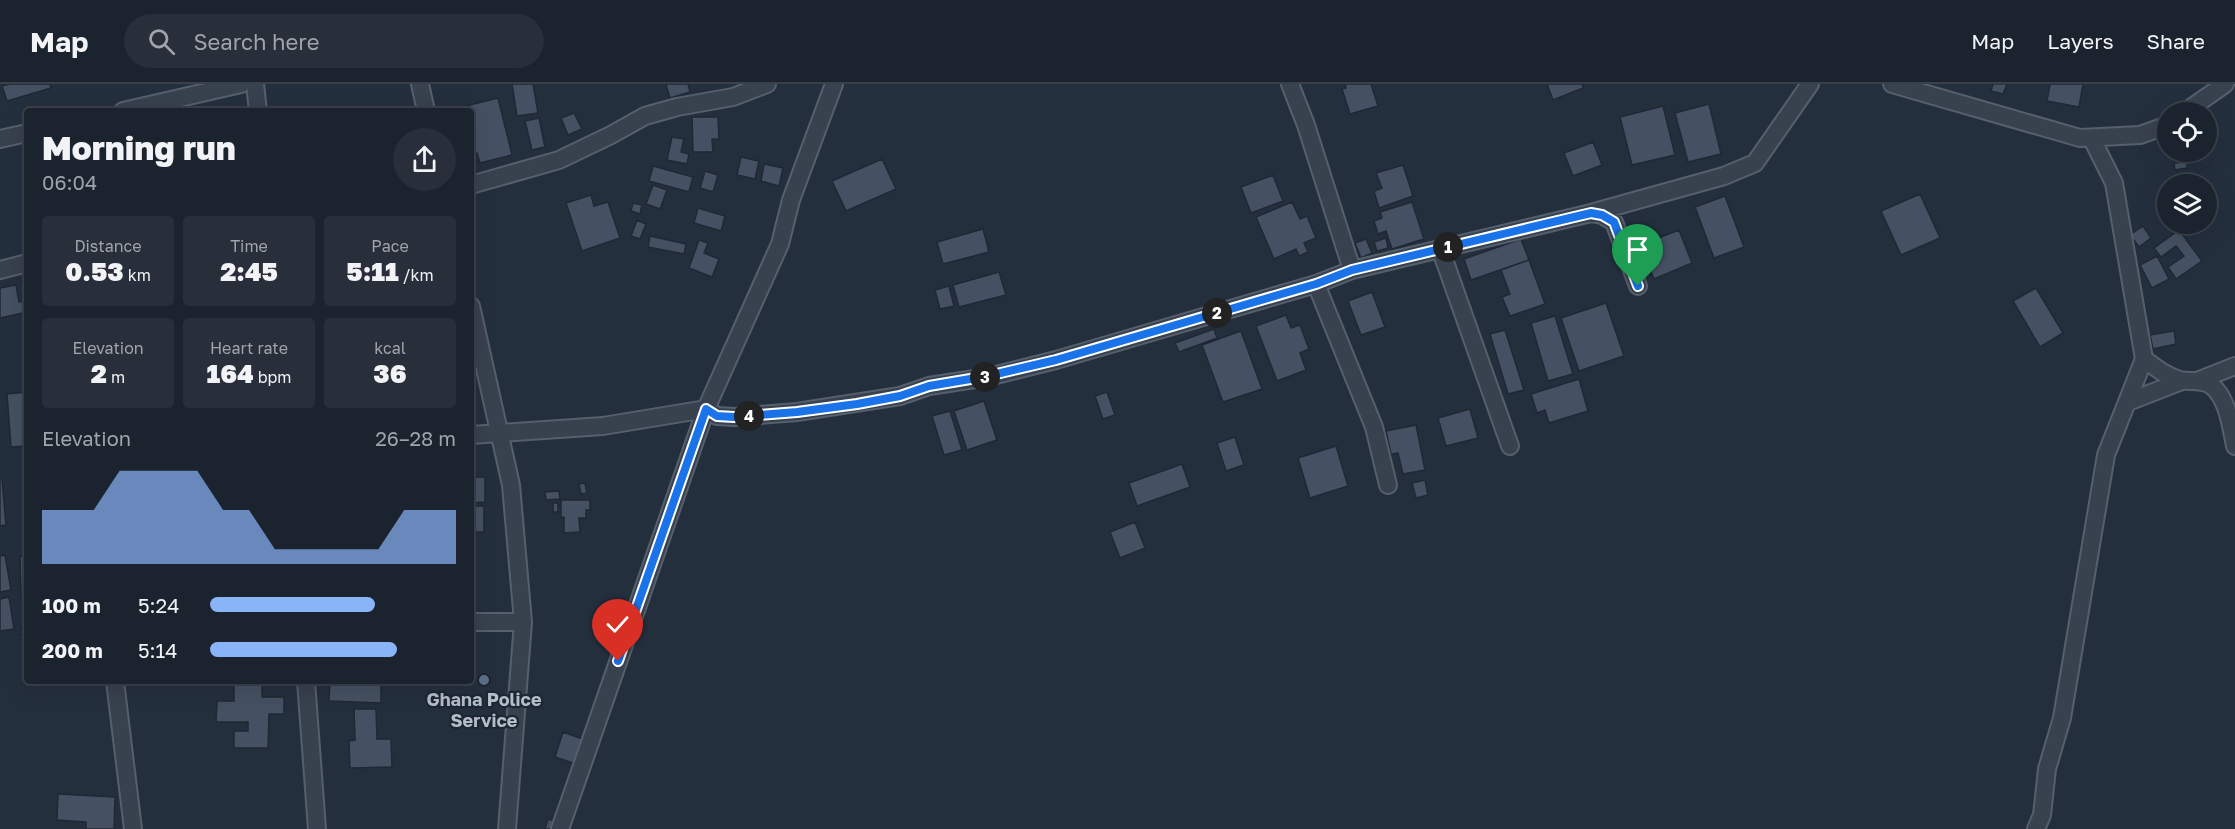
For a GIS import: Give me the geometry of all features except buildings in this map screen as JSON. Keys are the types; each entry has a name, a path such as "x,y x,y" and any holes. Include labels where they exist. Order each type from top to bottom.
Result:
{"street":[{"path":"136,108 241,84"},
{"path":"255,84 258,108"},
{"path":"420,84 425,108"},
{"path":"474,184 559,160 645,116 677,107 733,97 767,84"},
{"path":"560,829 706,409 780,244 791,200 834,84"},
{"path":"1290,84 1306,124 1352,270"},
{"path":"474,435 603,426 706,409 717,416 734,417 833,407 900,396 929,386 988,376 1056,360 1316,284 1352,270 1591,213 1724,176 1755,163 1810,84"},
{"path":"1892,84 2080,138 2140,135 2157,129"},
{"path":"2199,102 2225,84"},
{"path":"0,139 24,134"},
{"path":"2036,829 2042,816 2047,769 2062,718 2106,455 2144,359 2114,183 2092,139"},
{"path":"1591,213 1602,215 1614,222 1638,286"},
{"path":"1440,248 1510,446"},
{"path":"0,270 24,264"},
{"path":"1316,284 1374,427 1388,485"},
{"path":"474,319 511,485 523,622 507,829"},
{"path":"2144,359 2162,373 2211,385 2224,403 2235,446"},
{"path":"2128,402 2235,366"},
{"path":"474,622 523,622"},
{"path":"115,684 133,829"},
{"path":"306,684 317,829"}],"place":[{"name":"Ghana Police Service","path":"484,680"}],"route":[{"path":"618,661 706,409 717,416 734,417 797,412 900,396 929,386 988,376 1056,360 1316,284 1352,270 1591,213 1602,215 1614,222 1638,286"}]}
